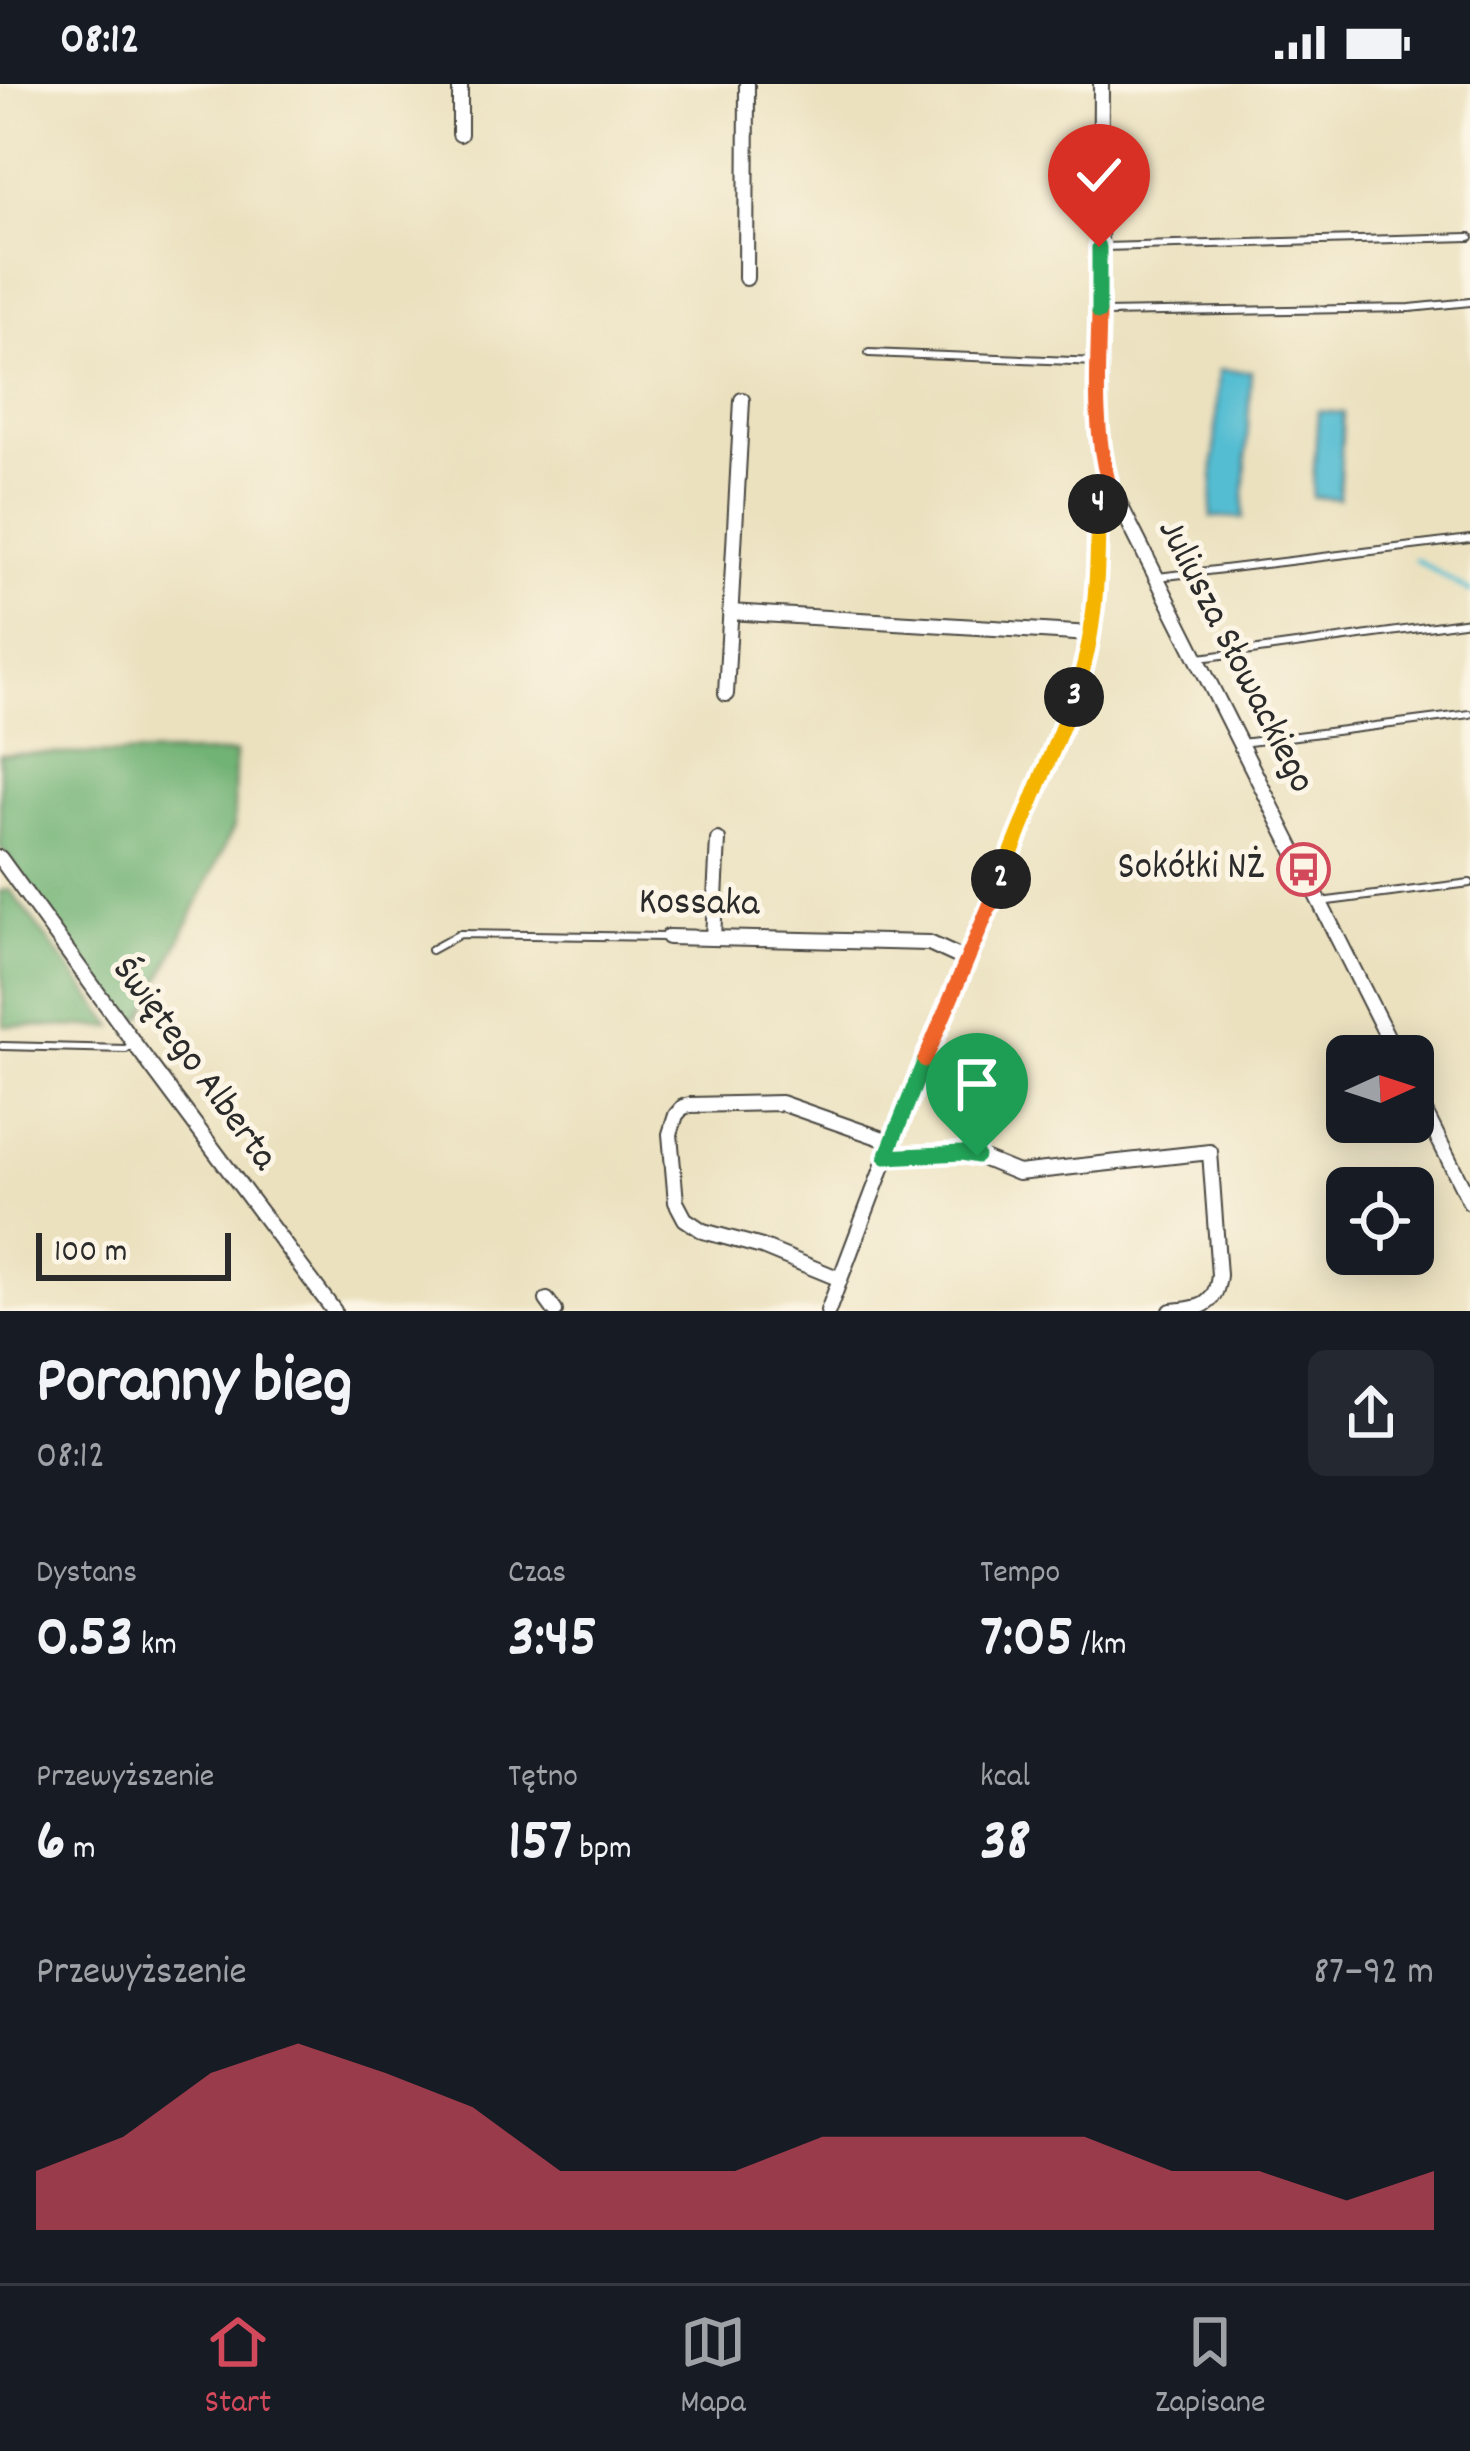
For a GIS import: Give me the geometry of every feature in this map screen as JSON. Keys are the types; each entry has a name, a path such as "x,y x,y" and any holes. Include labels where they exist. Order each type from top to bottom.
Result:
{"street":[{"path":"460,84 460,134"},
{"path":"746,278 747,84"},
{"name":"Juliusza Słowackiego","path":"1101,84 1099,428 1108,481 1386,1035"},
{"path":"726,694 742,400"},
{"name":"Juliusza Słowackiego","path":"827,1311 1077,689 1096,590 1098,493 1108,481"},
{"path":"730,612 1090,634"},
{"path":"713,938 718,840"},
{"name":"Świętego Alberta","path":"0,858 334,1311"},
{"name":"Kossaka","path":"668,937 928,943 966,960"},
{"path":"840,1279 762,1247 703,1232 685,1219 676,1202 670,1134 674,1119 690,1105 781,1103 892,1142"},
{"path":"1434,1130 1470,1202"},
{"path":"886,1157 969,1153 1018,1173 1210,1152 1217,1290 1197,1308 1171,1311"}],"lane":[{"path":"1099,247 1470,237"},
{"path":"1099,313 1409,308 1470,302"},
{"path":"869,353 1098,362"},
{"path":"1157,578 1470,538"},
{"path":"1196,658 1470,621"},
{"path":"1240,743 1470,714"},
{"path":"1320,902 1470,883"},
{"name":"Kossaka","path":"431,950 460,934 668,937"},
{"path":"2,1046 126,1049 134,1043"}],"green space":[{"path":"235,753 234,827 143,1017 129,1025 0,847 0,754"},
{"path":"10,890 114,1027 4,1026 0,891"}],"water":[{"path":"1219,370 1251,371 1243,518 1211,517"},
{"path":"1318,411 1343,413 1339,499 1312,497"}],"waterway":[{"path":"1415,559 1470,592"}],"place":[{"name":"Sokółki NŻ","path":"1303,869"}],"route":[{"path":"977,1156 886,1157 1021,832 1087,653 1096,590 1098,493 1108,481 1099,428 1099,247"}]}
